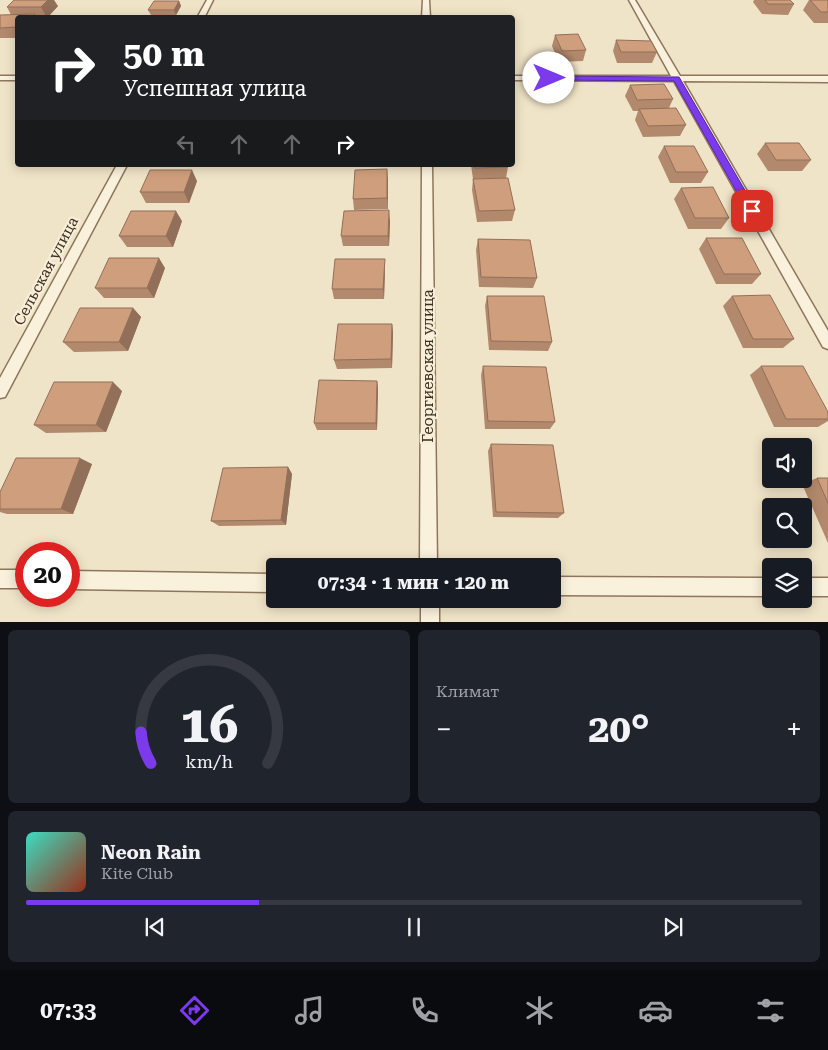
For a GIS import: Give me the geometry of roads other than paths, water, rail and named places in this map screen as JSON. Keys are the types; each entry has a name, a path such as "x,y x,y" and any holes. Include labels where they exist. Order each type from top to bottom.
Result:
{"lane":[{"path":"202,15 210,0"},
{"path":"426,0 426,15"},
{"path":"632,0 828,343"},
{"path":"0,78 15,78"},
{"path":"515,78 828,79"},
{"name":"Сельская улица","path":"0,392 121,167"},
{"name":"Георгиевская улица","path":"427,167 429,558"},
{"path":"0,579 15,579"},
{"path":"80,580 266,583"},
{"path":"561,586 762,587"},
{"path":"812,587 828,587"},
{"path":"430,608 430,622"}]}
